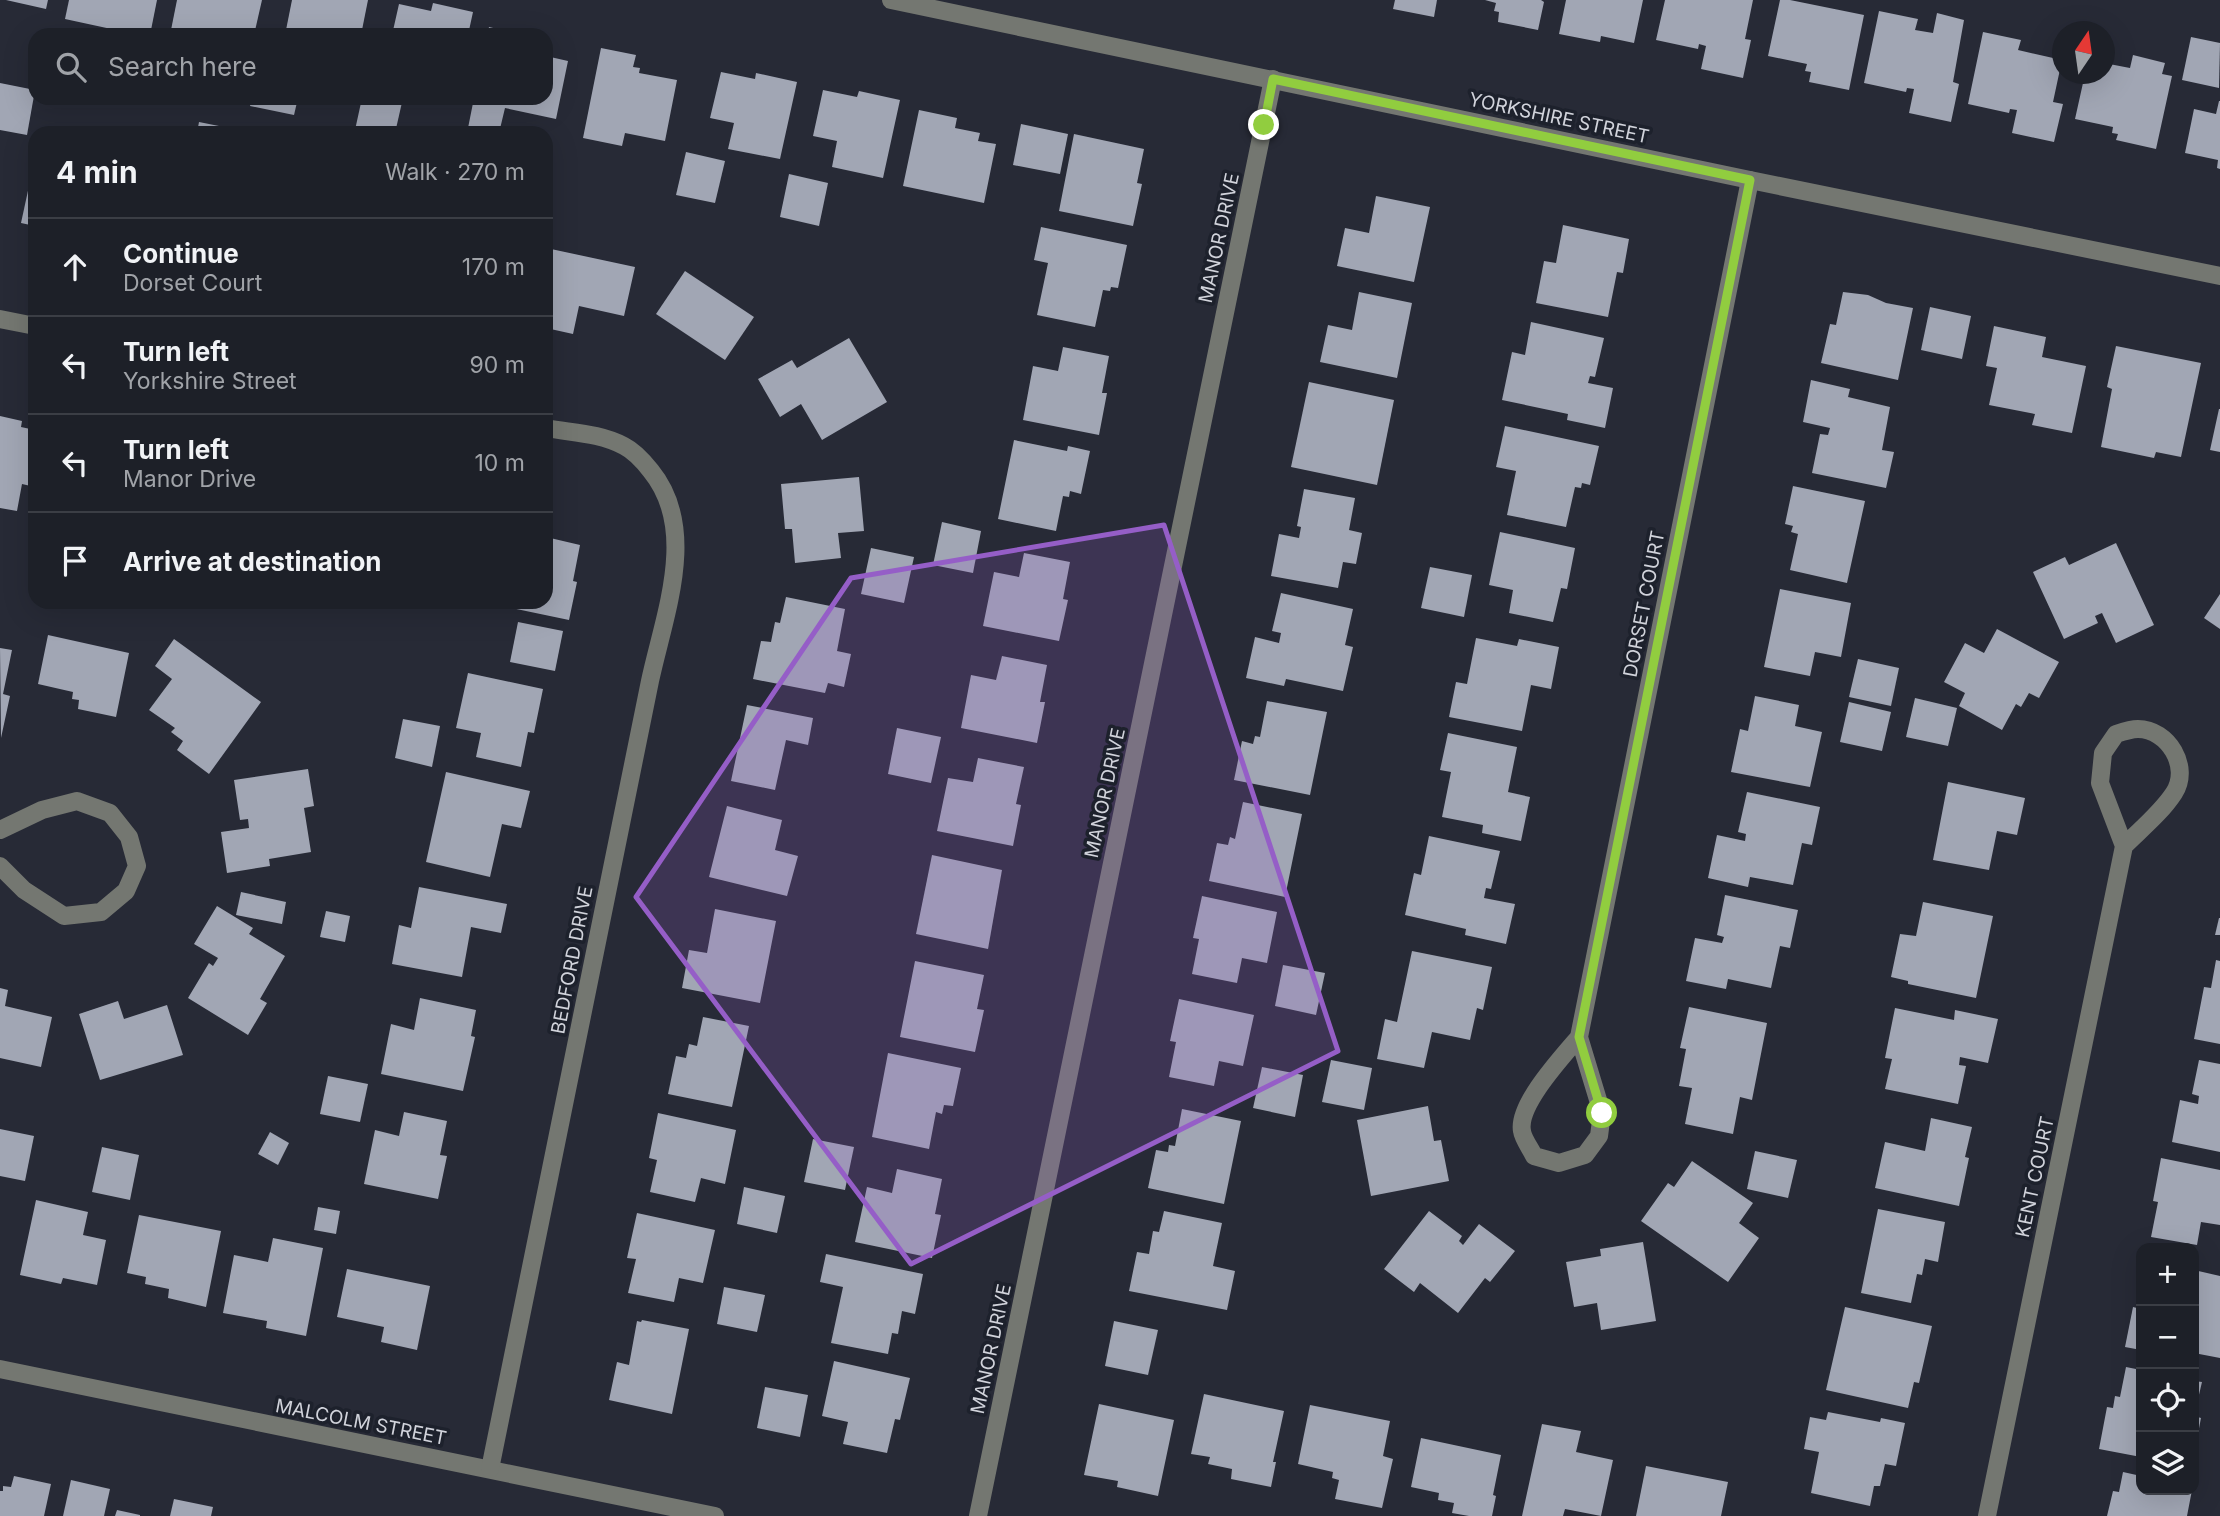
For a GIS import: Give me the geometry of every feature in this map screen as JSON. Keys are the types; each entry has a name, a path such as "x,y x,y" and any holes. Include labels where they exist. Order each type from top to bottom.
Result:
{"street":[{"name":"YORKSHIRE STREET","path":"891,0 2220,276"},
{"name":"MANOR DRIVE","path":"978,1516 1273,79"},
{"name":"DORSET COURT","path":"1579,1037 1545,1077 1527,1105 1521,1130 1534,1156 1559,1163 1585,1155 1599,1136 1602,1113 1579,1037 1750,180"},
{"path":"0,319 28,325"},
{"name":"BEDFORD DRIVE","path":"490,1469 675,566 677,543 668,500 646,465 627,447 602,437 553,429"},
{"path":"2138,729 2155,734 2174,747 2180,770 2176,791 2124,846 2100,783 2103,753 2116,734 2138,729"},
{"path":"0,830 42,810 77,801 110,813 129,836 136,866 126,891 101,912 64,916 24,890 0,866"},
{"name":"KENT COURT","path":"1987,1516 2124,846"},
{"name":"MALCOLM STREET","path":"0,1369 715,1516"}],"highlighted area":[{"path":"1164,525 1338,1051 911,1264 636,897 851,578"}],"building":[{"path":"6,0 48,0 46,9"},
{"path":"69,0 157,0 151,28 107,28 65,19"},
{"path":"177,0 262,0 256,28 171,28"},
{"path":"292,0 368,0 362,28 286,28"},
{"path":"1395,0 1437,0 1434,17 1393,9"},
{"path":"1485,0 1541,0 1544,2 1538,30 1498,22 1499,12 1494,11 1496,3"},
{"path":"1566,0 1643,0 1634,43 1601,36 1600,42 1559,34"},
{"path":"1665,0 1753,0 1745,39 1751,40 1743,78 1701,69 1706,46 1699,44 1698,49 1656,40"},
{"path":"1780,0 1864,15 1849,90 1809,82 1811,72 1805,71 1807,64 1768,56"},
{"path":"433,3 473,12 470,28 394,28 399,4 431,11"},
{"path":"1879,11 1918,19 1915,30 1933,33 1937,13 1964,20 1953,82 1959,84 1951,122 1909,113 1914,89 1907,88 1906,92 1864,83"},
{"path":"1983,32 2021,40 2018,50 2052,58 2052,84 2057,84 2053,102 2063,104 2054,142 2012,133 2017,110 2010,109 2009,113 1968,104"},
{"path":"2191,37 2220,43 2219,88 2182,80"},
{"path":"601,48 636,55 633,67 640,68 639,73 677,80 665,141 625,133 622,146 583,138"},
{"path":"2133,55 2165,63 2162,74 2172,76 2156,149 2116,140 2118,134 2112,133 2113,127 2075,119 2083,84 2115,84 2115,65 2130,68"},
{"path":"553,58 568,61 556,119 505,108 501,126 468,126 473,105 553,105"},
{"path":"721,72 755,79 756,73 797,82 780,159 728,149 734,123 710,118"},
{"path":"0,83 28,89 28,105 32,105 27,135 0,130"},
{"path":"823,90 857,97 859,91 900,100 883,178 832,167 837,141 813,136"},
{"path":"2219,101 2220,169 2217,168 2218,160 2185,153 2194,109 2216,114"},
{"path":"250,105 296,105 294,115"},
{"path":"360,105 401,105 397,126 356,126"},
{"path":"919,110 957,118 955,128 980,133 978,141 996,144 984,203 903,186"},
{"path":"199,122 219,126 198,126"},
{"path":"1021,124 1068,134 1060,174 1013,165"},
{"path":"1074,134 1144,149 1137,183 1142,184 1133,226 1059,211"},
{"path":"686,152 725,161 715,203 676,195"},
{"path":"789,174 828,183 819,226 780,217"},
{"path":"28,191 28,224 21,223"},
{"path":"1376,196 1430,207 1414,282 1337,266 1345,228 1369,233"},
{"path":"1563,225 1629,239 1623,273 1617,272 1608,317 1536,303 1544,261 1556,263"},
{"path":"1041,227 1127,245 1118,288 1103,290 1095,327 1037,315 1048,263 1034,260"},
{"path":"553,249 635,267 624,316 579,306 573,334 553,330"},
{"path":"685,271 754,317 725,360 656,314"},
{"path":"1359,292 1412,303 1397,378 1320,362 1328,325 1352,330"},
{"path":"1843,292 1868,295 1886,303 1913,308 1898,380 1821,363 1830,324 1836,325"},
{"path":"1930,307 1971,316 1962,359 1921,350"},
{"path":"1531,322 1604,338 1595,377 1590,376 1588,383 1613,388 1605,428 1567,420 1568,414 1502,400 1512,352 1525,355"},
{"path":"1994,326 2046,337 2042,357 2086,366 2072,433 2032,425 2035,414 1989,405 1997,368 1986,366"},
{"path":"849,338 887,402 822,440 801,404 780,417 758,379 792,360 797,368"},
{"path":"2116,346 2201,363 2181,457 2156,452 2154,458 2101,447 2112,389 2107,387"},
{"path":"1063,347 1109,356 1102,393 1107,393 1099,435 1023,420 1033,366 1058,371"},
{"path":"1811,380 1850,389 1848,397 1890,407 1882,450 1894,452 1886,488 1812,473 1820,434 1828,435 1830,428 1803,422"},
{"path":"1309,382 1394,400 1377,485 1291,467"},
{"path":"2220,409 2220,452 2210,450"},
{"path":"0,416 22,421 21,427 28,428 28,485 22,484 17,511 0,508"},
{"path":"1505,426 1599,446 1590,485 1582,483 1581,488 1575,487 1566,527 1507,515 1516,471 1496,467"},
{"path":"1014,440 1067,451 1068,446 1090,451 1081,494 1070,491 1069,497 1063,496 1056,531 998,519"},
{"path":"859,477 864,531 838,533 841,558 795,563 792,529 785,529 781,484"},
{"path":"1793,486 1865,501 1847,583 1790,570 1798,534 1791,532 1793,526 1785,524"},
{"path":"1304,489 1355,498 1349,530 1362,533 1356,564 1343,562 1338,588 1271,576 1279,534 1299,538 1301,527 1297,526"},
{"path":"942,522 981,531 973,573 933,565"},
{"path":"1500,532 1575,548 1567,589 1561,588 1553,622 1509,613 1513,590 1489,585"},
{"path":"553,539 580,545 573,581 577,582 569,620 516,609 553,609"},
{"path":"2116,543 2154,625 2116,643 2102,613 2095,616 2098,623 2064,639 2033,572 2065,557 2069,565"},
{"path":"871,548 914,557 904,603 861,594"},
{"path":"1024,553 1070,562 1063,599 1068,600 1059,641 983,626 994,572 1019,577"},
{"path":"1430,567 1472,575 1464,617 1421,608"},
{"path":"1780,589 1851,603 1841,657 1815,652 1810,676 1764,667"},
{"path":"1281,593 1353,609 1345,645 1353,647 1343,691 1286,679 1284,686 1246,678 1255,637 1279,643 1281,633 1272,631"},
{"path":"2220,594 2220,629 2204,618"},
{"path":"786,597 845,609 837,651 851,654 844,687 828,683 825,693 753,679 761,641 771,642 775,622 780,623"},
{"path":"518,622 563,631 555,671 510,662"},
{"path":"1997,629 2059,662 2039,698 2029,693 2021,707 2016,704 2002,730 1959,706 1965,693 1944,682 1965,643 1984,653"},
{"path":"48,635 129,653 116,717 78,709 79,700 72,699 73,692 38,684"},
{"path":"1476,638 1517,646 1519,639 1559,647 1551,689 1531,685 1522,731 1449,717 1456,682 1467,684"},
{"path":"174,639 261,702 209,774 177,750 183,741 171,732 175,728 149,710 172,679 155,666"},
{"path":"0,648 12,650 3,694 10,696 1,738"},
{"path":"1002,656 1047,665 1040,702 1045,702 1037,743 961,728 971,675 996,680"},
{"path":"1858,659 1899,668 1891,706 1849,697"},
{"path":"468,673 543,689 534,733 528,732 521,767 476,757 481,733 456,728"},
{"path":"1755,696 1799,705 1795,726 1822,732 1810,787 1731,772 1740,729 1748,731"},
{"path":"1915,698 1957,708 1948,746 1906,737"},
{"path":"1267,701 1327,712 1310,795 1234,780 1242,741 1253,744 1255,736 1260,737"},
{"path":"1849,702 1891,712 1882,751 1840,742"},
{"path":"747,705 813,718 808,745 786,740 775,790 731,781"},
{"path":"403,719 440,726 432,767 395,758"},
{"path":"897,728 941,737 931,783 888,774"},
{"path":"1448,733 1517,747 1508,792 1530,797 1521,841 1482,833 1483,825 1442,817 1451,772 1440,770"},
{"path":"978,758 1024,767 1016,804 1021,805 1013,846 937,831 948,778 973,782"},
{"path":"308,769 314,806 304,808 311,852 269,859 270,866 227,873 221,832 249,828 248,819 240,820 234,780"},
{"path":"446,772 530,791 521,828 502,824 490,877 426,862"},
{"path":"1948,782 2025,798 2017,835 1997,831 1989,870 1933,860"},
{"path":"1747,792 1820,807 1812,845 1802,843 1793,885 1750,877 1748,887 1708,878 1717,835 1745,841 1746,834 1738,832"},
{"path":"1243,802 1302,814 1285,897 1209,881 1217,843 1228,845 1230,837 1235,839"},
{"path":"727,806 782,820 775,850 798,856 787,896 709,877"},
{"path":"1429,836 1500,851 1491,889 1486,888 1484,898 1515,904 1506,944 1465,935 1466,929 1405,915 1414,873 1421,875"},
{"path":"932,855 1002,870 988,949 916,934"},
{"path":"419,887 507,904 501,933 471,927 462,977 392,964 399,925 411,928"},
{"path":"241,892 286,902 282,924 236,915"},
{"path":"1725,895 1798,910 1790,948 1780,946 1771,988 1728,979 1726,989 1686,981 1695,938 1722,943 1724,937 1717,935"},
{"path":"1202,896 1277,912 1267,963 1242,958 1237,983 1192,974 1199,939 1193,938"},
{"path":"1923,902 1993,916 1976,998 1908,984 1908,981 1891,977 1900,934 1916,936"},
{"path":"217,906 253,928 249,934 285,956 260,999 267,1003 248,1035 188,998 209,963 213,966 218,958 194,944"},
{"path":"715,909 776,921 760,1003 682,988 689,950 707,953"},
{"path":"326,911 350,916 345,942 320,937"},
{"path":"2219,918 2220,935 2215,935"},
{"path":"1412,951 1492,967 1483,1010 1477,1008 1470,1040 1432,1032 1424,1068 1377,1059 1385,1019 1397,1022"},
{"path":"2216,960 2220,961 2220,1044 2194,1039 2204,987 2211,988"},
{"path":"915,961 984,975 977,1009 984,1010 975,1052 900,1037"},
{"path":"1283,965 1325,973 1316,1015 1275,1006"},
{"path":"0,988 8,990 5,1006 52,1017 41,1067 0,1058"},
{"path":"420,998 476,1010 471,1036 475,1037 463,1091 381,1074 391,1024 414,1030"},
{"path":"1179,999 1254,1015 1243,1066 1219,1061 1214,1086 1169,1077 1176,1042 1170,1041"},
{"path":"118,1001 124,1019 167,1005 183,1055 100,1080 79,1014"},
{"path":"1689,1007 1767,1023 1752,1100 1740,1097 1733,1134 1685,1124 1692,1088 1679,1086 1686,1049 1680,1048"},
{"path":"1895,1008 1954,1020 1955,1010 1998,1019 1988,1063 1960,1057 1959,1065 1966,1066 1958,1104 1885,1089 1892,1059 1885,1058"},
{"path":"703,1017 749,1026 732,1107 668,1094 676,1056 686,1058 689,1044 697,1046"},
{"path":"888,1053 961,1068 953,1106 944,1105 942,1114 936,1112 929,1149 872,1137"},
{"path":"1331,1060 1372,1068 1364,1110 1322,1102"},
{"path":"2199,1060 2220,1064 2220,1152 2172,1142 2180,1100 2198,1104 2199,1096 2192,1094"},
{"path":"1262,1067 1303,1075 1295,1117 1253,1108"},
{"path":"328,1076 368,1084 360,1122 320,1114"},
{"path":"1428,1106 1434,1141 1441,1140 1449,1181 1371,1196 1357,1120"},
{"path":"1182,1109 1241,1121 1224,1204 1148,1188 1156,1150 1168,1152 1169,1145 1175,1146"},
{"path":"404,1112 447,1121 440,1155 447,1156 438,1199 364,1184 375,1130 399,1136"},
{"path":"658,1113 736,1130 725,1184 701,1178 695,1202 650,1192 657,1160 649,1158"},
{"path":"1931,1118 1972,1127 1959,1206 1875,1188 1885,1142 1925,1151"},
{"path":"0,1129 34,1136 25,1181 0,1176"},
{"path":"270,1132 289,1143 278,1165 258,1154"},
{"path":"813,1139 854,1147 845,1190 804,1182"},
{"path":"102,1147 139,1155 130,1200 92,1192"},
{"path":"1755,1151 1797,1160 1788,1198 1747,1189"},
{"path":"2161,1158 2220,1170 2220,1225 2201,1222 2197,1243 2151,1237 2158,1202 2153,1201"},
{"path":"1692,1161 1753,1203 1739,1223 1759,1238 1728,1282 1641,1221 1668,1183 1674,1187"},
{"path":"897,1169 942,1179 935,1214 941,1215 932,1258 855,1242 867,1187 892,1193"},
{"path":"744,1187 785,1196 777,1233 737,1224"},
{"path":"36,1200 88,1212 83,1235 106,1240 97,1285 63,1278 61,1284 20,1275"},
{"path":"318,1207 340,1211 336,1234 314,1230"},
{"path":"1878,1209 1945,1222 1938,1262 1925,1259 1922,1275 1917,1274 1911,1303 1861,1293"},
{"path":"1164,1211 1222,1223 1213,1266 1235,1271 1227,1310 1129,1291 1137,1252 1149,1254 1153,1231 1159,1232"},
{"path":"1429,1211 1462,1236 1459,1241 1463,1245 1479,1224 1515,1251 1490,1282 1485,1278 1458,1313 1420,1283 1414,1292 1384,1269"},
{"path":"637,1213 715,1230 703,1283 679,1278 674,1302 628,1293 636,1259 627,1258"},
{"path":"139,1215 221,1231 206,1307 168,1298 169,1289 145,1284 146,1277 127,1273"},
{"path":"273,1238 323,1248 306,1336 266,1328 267,1321 223,1313 234,1255 268,1262"},
{"path":"1643,1242 1656,1321 1601,1330 1597,1303 1574,1307 1566,1262 1601,1256 1600,1249"},
{"path":"826,1254 923,1274 915,1314 902,1311 898,1334 892,1333 888,1354 831,1343 843,1287 820,1282"},
{"path":"347,1269 430,1286 417,1350 381,1342 384,1327 337,1317"},
{"path":"2199,1271 2220,1276 2220,1358 2199,1354"},
{"path":"724,1287 765,1295 757,1332 717,1324"},
{"path":"1845,1307 1932,1326 1919,1383 1914,1382 1908,1408 1826,1390"},
{"path":"2133,1307 2136,1308 2136,1349 2125,1347"},
{"path":"637,1321 689,1329 672,1414 609,1400 617,1362 629,1365"},
{"path":"1114,1321 1158,1330 1148,1375 1105,1366"},
{"path":"834,1361 910,1378 900,1420 895,1419 887,1453 843,1444 848,1422 822,1416"},
{"path":"2126,1367 2136,1369 2136,1456 2099,1449 2107,1407 2113,1408 2115,1396 2120,1397"},
{"path":"765,1387 808,1395 800,1437 757,1428"},
{"path":"1204,1394 1284,1411 1273,1462 1276,1462 1271,1487 1231,1479 1232,1469 1208,1464 1210,1457 1191,1454"},
{"path":"1099,1404 1174,1420 1158,1496 1117,1487 1118,1481 1084,1475"},
{"path":"1310,1405 1390,1421 1383,1456 1393,1459 1382,1508 1335,1499 1339,1480 1332,1478 1333,1472 1298,1464"},
{"path":"1828,1412 1880,1422 1881,1418 1905,1423 1896,1466 1885,1464 1880,1486 1874,1486 1870,1506 1811,1493 1819,1452 1804,1449 1810,1417 1826,1420"},
{"path":"1542,1424 1581,1431 1576,1452 1613,1460 1601,1516 1565,1509 1563,1516 1522,1516"},
{"path":"1421,1438 1501,1455 1492,1516 1452,1513 1454,1503 1438,1500 1439,1493 1411,1487"},
{"path":"1646,1466 1728,1482 1721,1516 1636,1516"},
{"path":"2123,1472 2136,1475 2136,1495 2191,1495 2187,1516 2107,1516 2113,1491 2119,1492"},
{"path":"14,1476 51,1484 44,1516 0,1516 0,1491 3,1491 3,1486 11,1487"},
{"path":"71,1480 110,1489 104,1516 63,1516"},
{"path":"174,1499 213,1507 211,1516 170,1516"},
{"path":"117,1510 140,1515 140,1516 115,1516"}],"route":[{"path":"1264,125 1273,79 1750,180 1579,1037 1602,1113"}]}
